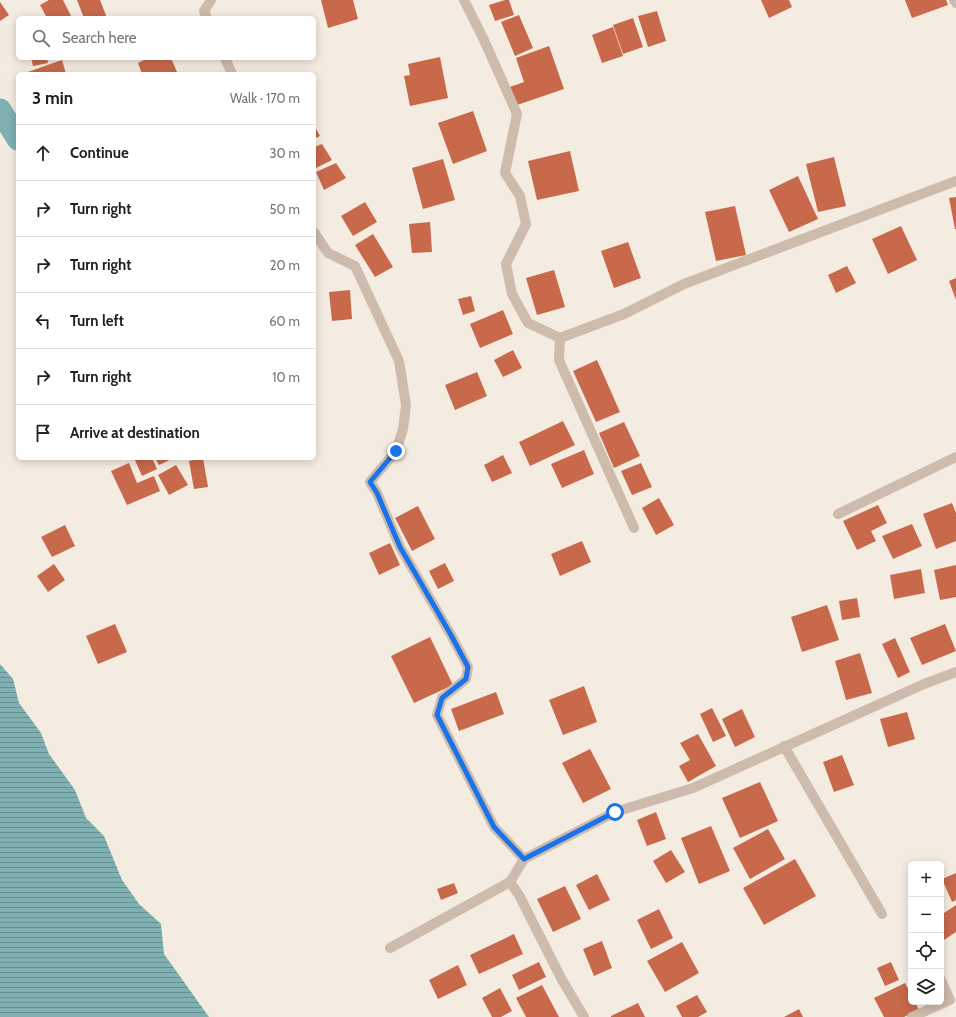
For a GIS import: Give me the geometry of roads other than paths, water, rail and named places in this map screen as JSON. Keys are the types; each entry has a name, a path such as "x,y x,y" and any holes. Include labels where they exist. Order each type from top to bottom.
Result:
{"street":[{"path":"206,16 204,11 211,0"},
{"path":"464,0 484,40 517,114 505,173 520,196 526,224 506,264 512,294 528,323 560,338 624,314 684,284 956,181"},
{"path":"226,60 231,72"},
{"path":"316,235 328,253 355,266 399,361 406,405 403,429 396,451 370,482 377,493 400,547 468,667 466,679 442,698 437,715 494,827 524,859"},
{"path":"560,338 559,360 634,528"},
{"path":"838,514 956,457"},
{"path":"390,948 510,882 524,859 615,812 693,788 784,746 943,676 956,672"},
{"path":"784,746 882,914"},
{"path":"510,882 519,895 561,978 584,1017"},
{"path":"944,987 950,1000 944,1003"},
{"path":"912,1017 939,1005"}],"water":[{"path":"0,664 13,679 19,703 41,733 49,754 75,790 86,818 104,836 122,880 139,904 161,924 164,954 209,1017 0,1017"}],"waterway":[{"path":"0,110 16,136"}]}
